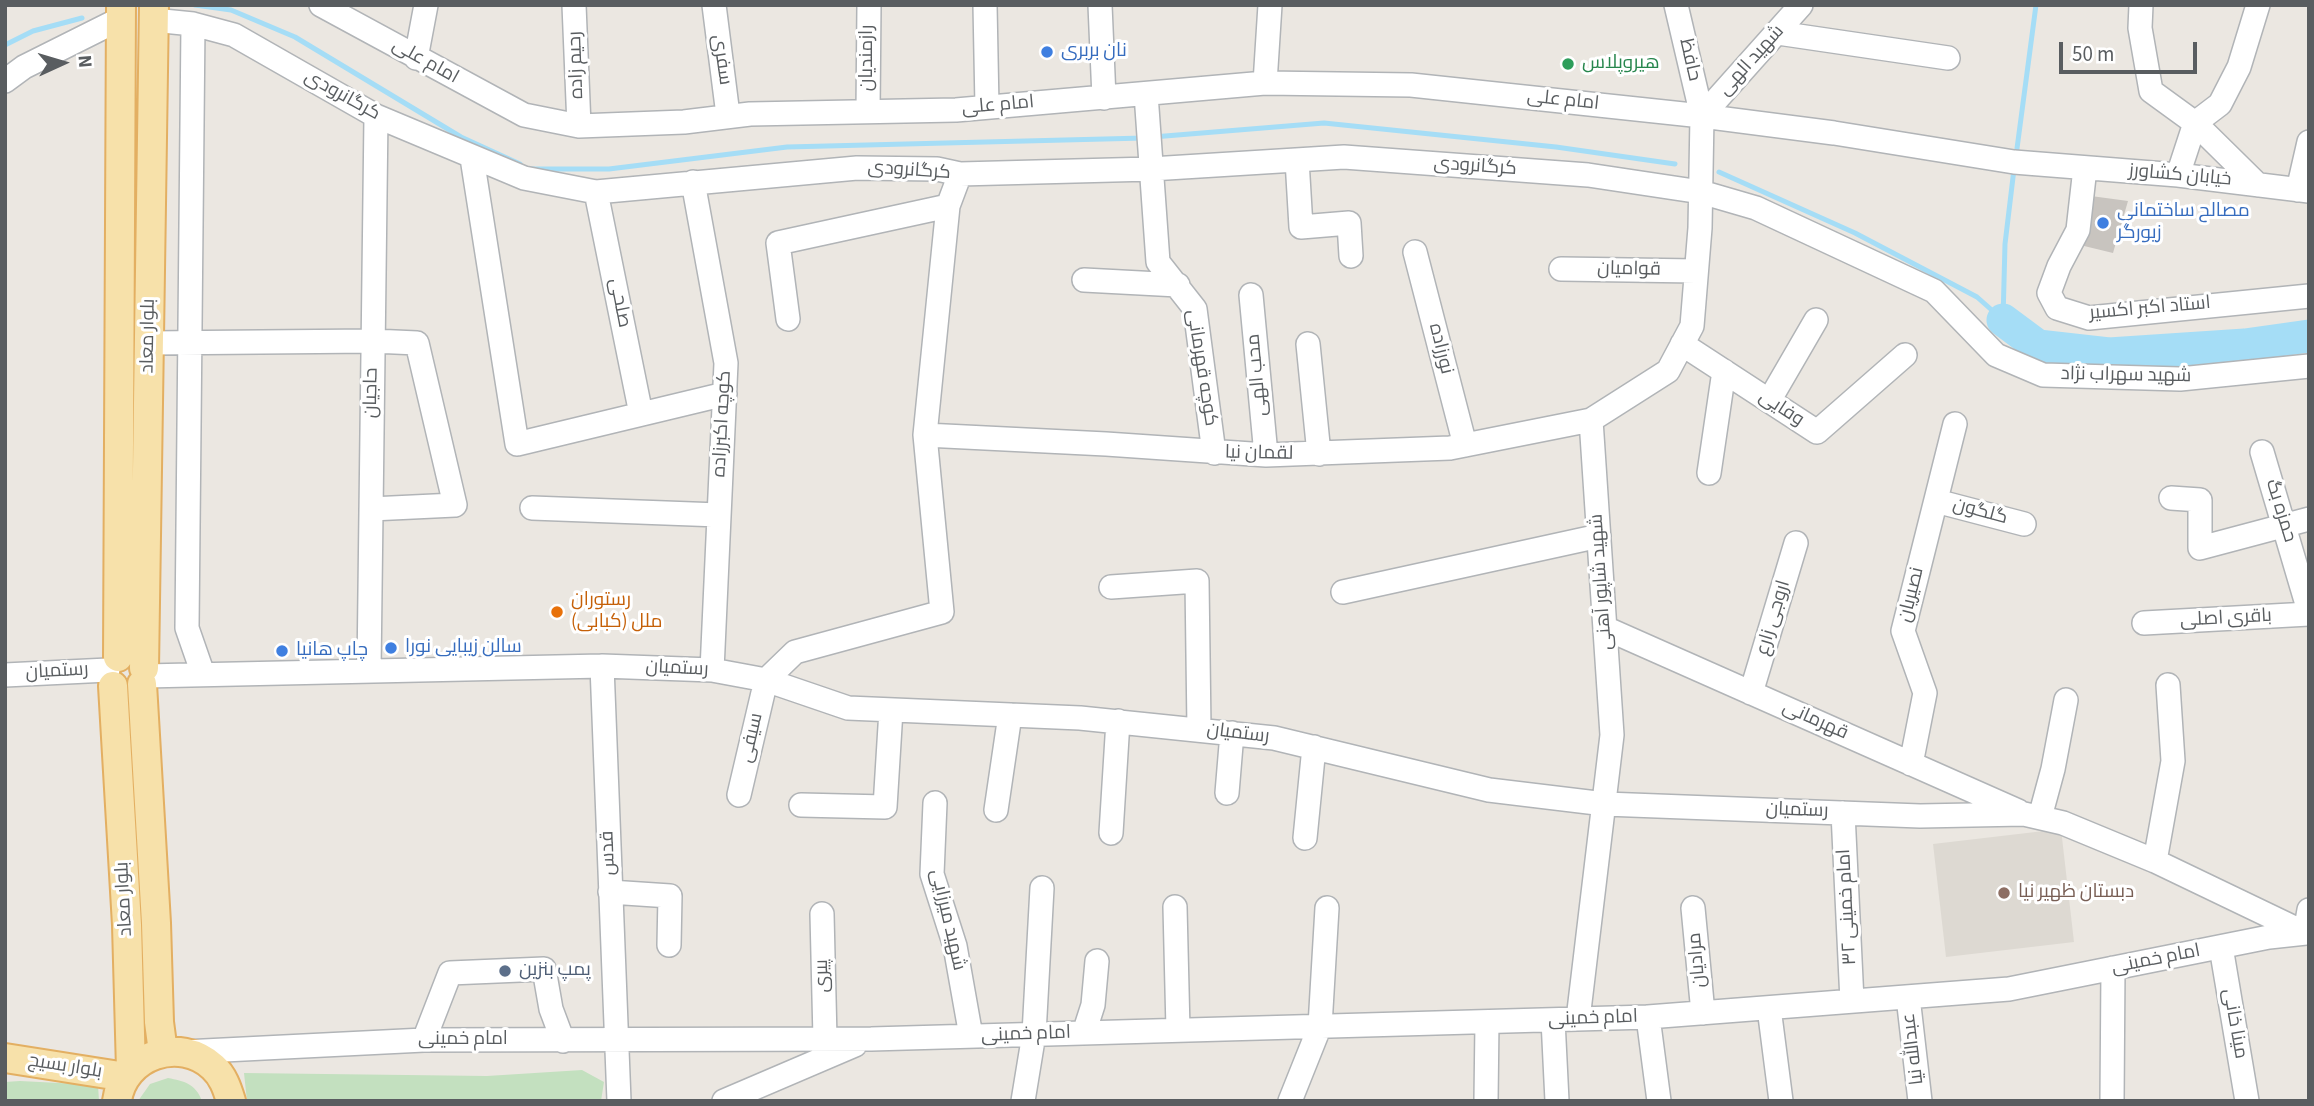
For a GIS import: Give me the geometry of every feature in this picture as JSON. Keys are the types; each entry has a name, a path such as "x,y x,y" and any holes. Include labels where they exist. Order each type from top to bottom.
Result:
{"main road":[{"name":"بلوار معاد","path":"121,12 113,671 127,925 125,1082"},
{"name":"بلوار معاد","path":"153,12 144,676 159,1022 172,1052"},
{"path":"119,213 150,213"},
{"path":"117,489 124,498 135,500 140,498 146,488"},
{"path":"113,671 125,654 141,660 144,676"},
{"path":"127,925 156,923"},
{"path":"125,1082 146,1058 172,1052 199,1057 214,1068 225,1083 231,1101"},
{"name":"بلوار بسیج","path":"5,1058 125,1082"}],"street":[{"name":"امام علی","path":"321,5 524,115 579,126 684,122 728,116 987,107 1265,83 1411,85 1702,116 1976,155"},
{"path":"416,58 426,5"},
{"name":"رحیم زاده","path":"574,5 579,126"},
{"name":"سفری","path":"714,5 728,116"},
{"name":"رازمندیان","path":"868,111 869,5"},
{"path":"985,5 987,107"},
{"path":"1100,5 1104,98"},
{"path":"1265,83 1269,5"},
{"name":"حافظ","path":"1676,5 1702,116 1701,192"},
{"name":"شهید الهی","path":"1702,116 1801,5"},
{"path":"2141,5 2140,28 2151,91 2195,123 2258,185"},
{"path":"2178,175 2195,123 2220,104 2239,67 2258,5"},
{"path":"5,81 24,67 121,12"},
{"name":"کرگانرودی","path":"153,12 234,35 376,116 472,158 524,178 596,192 857,168 937,169 960,174 1151,169 1344,157 1588,175 1701,192"},
{"path":"193,23 187,628 203,674"},
{"path":"1778,33 1948,58"},
{"name":"کوچه قهرمانی","path":"1146,94 1158,262 1195,309 1214,453"},
{"name":"حاجیان","path":"369,670 376,116"},
{"path":"2303,191 2309,142"},
{"name":"خیابان کشاورز","path":"1976,155 2051,166 2178,175 2303,191"},
{"path":"472,158 517,444 725,394"},
{"path":"1297,160 1301,227 1349,223 1351,256"},
{"name":"استاد اکبر اکسیر","path":"2085,168 2078,230 2059,266 2049,293 2057,308 2090,318 2309,296"},
{"path":"766,680 795,652 942,612 925,435 948,206 960,174"},
{"name":"کوچه اکبرزاده","path":"694,182 726,363 712,670"},
{"name":"صلحی","path":"596,192 641,414"},
{"path":"1591,420 1668,371 1692,326 1701,192"},
{"name":"شهید سهراب نژاد","path":"1701,192 1756,208 1934,291 1996,355 2043,375 2180,379 2309,366"},
{"path":"788,319 778,243 948,206"},
{"name":"نورزاده","path":"1415,252 1465,445"},
{"name":"قوامیان","path":"1561,269 1696,271"},
{"path":"1084,280 1178,285"},
{"name":"محب الهی","path":"1251,295 1266,456"},
{"path":"1769,401 1816,320"},
{"path":"149,343 416,343 455,505 371,509"},
{"path":"1308,344 1319,454"},
{"name":"وفایی","path":"1682,344 1817,432 1905,355"},
{"path":"1709,474 1724,371"},
{"name":"لقمان نیا","path":"925,435 1107,444 1266,456 1450,448 1591,420"},
{"name":"شهید شاپور آهنی","path":"1578,1019 1612,735 1591,420"},
{"name":"نصیریان","path":"1911,764 1925,693 1903,631 1955,424"},
{"name":"حمزه بگ","path":"2262,452 2309,613"},
{"path":"2171,498 2200,500 2200,548 2309,519"},
{"name":"گلگون","path":"1936,501 2024,524"},
{"path":"531,508 719,515"},
{"path":"1343,592 1599,536"},
{"name":"اروجی زارع","path":"1751,693 1796,543"},
{"path":"1111,587 1197,582 1199,729"},
{"name":"باقری اصلی","path":"2144,623 2309,613"},
{"name":"قهرمانی","path":"1605,628 2032,815"},
{"name":"رستمیان","path":"144,676 601,666 712,670 766,680 848,708 1118,721 1274,738 1489,790 1605,804 1920,816 2032,815 2063,823 2308,925"},
{"name":"قدس","path":"601,666 619,1101"},
{"name":"رستمیان","path":"5,675 113,671"},
{"name":"سیفی","path":"739,795 766,680"},
{"path":"2155,861 2173,761 2168,685"},
{"path":"2032,815 2053,769 2066,700"},
{"path":"802,805 885,807 891,710"},
{"path":"996,810 1010,715"},
{"path":"1111,832 1118,721"},
{"path":"1227,793 1232,733"},
{"path":"1305,838 1314,747"},
{"name":"شهید میرزایی","path":"935,803 932,874 955,946 971,1036"},
{"name":"امام خمینی ۳۲","path":"1843,813 1852,1001"},
{"path":"1023,1101 1034,1034 1042,888"},
{"path":"610,892 670,896 669,945"},
{"path":"1175,907 1178,1030"},
{"path":"1290,1101 1320,1026 1327,908"},
{"name":"مرادیان","path":"1693,908 1703,1013"},
{"name":"پیری","path":"822,914 825,1039"},
{"name":"امام خمینی","path":"172,1052 424,1040 871,1039 1648,1017 2009,989 2269,937 2308,925"},
{"name":"مینا خانی","path":"2221,947 2247,1101"},
{"path":"1084,1033 1093,1005 1097,961"},
{"path":"2112,1101 2113,968"},
{"path":"424,1040 450,973 544,969 551,1009 563,1041"},
{"name":"عبدالله نیا","path":"1908,997 1920,1101"},
{"path":"1769,1008 1781,1101"},
{"path":"1648,1017 1659,1101"},
{"path":"1553,1020 1557,1101"},
{"path":"1486,1101 1488,1021"},
{"name":"امام خمینی","path":"724,1101 871,1039"}],"shaded area":[{"name":"دبستان ظهیر نیا","path":"2061,829 2074,942 1946,957 1933,844"}],"green space":[{"path":"582,1070 604,1082 601,1101 247,1101 244,1073 487,1076"},
{"path":"168,1078 189,1084 202,1101 138,1101 150,1084"},
{"path":"5,1082 98,1085 99,1101 5,1101"}],"building":[{"name":"مصالح ساختمانی زیورگر","path":"2091,196 2128,201 2113,253 2080,245"}],"waterway":[{"path":"195,5 231,10 295,37 461,137 520,164"},
{"path":"2016,156 2036,5"},
{"path":"5,45 33,31 82,18"},
{"path":"1153,137 1324,123 1556,147 1675,164"},
{"path":"532,169 609,169 787,147 1144,138"},
{"path":"2003,320 2005,244 2014,169"},
{"path":"1719,172 1855,233 1977,297 2003,320"},
{"path":"2003,320 2038,346 2109,354 2245,345 2309,336"}],"place":[{"name":"نان بربری","path":"1047,52"},
{"name":"هیروپلاس","path":"1568,64"},
{"name":"مصالح ساختمانی زیورگر","path":"2103,223"},
{"name":"رستوران ملل (کبابی)","path":"557,612"},
{"name":"سالن زیبایی نورا","path":"391,648"},
{"name":"چاپ هانیا","path":"282,651"},
{"name":"دبستان ظهیر نیا","path":"2004,893"},
{"name":"پمپ بنزین","path":"505,971"}]}
